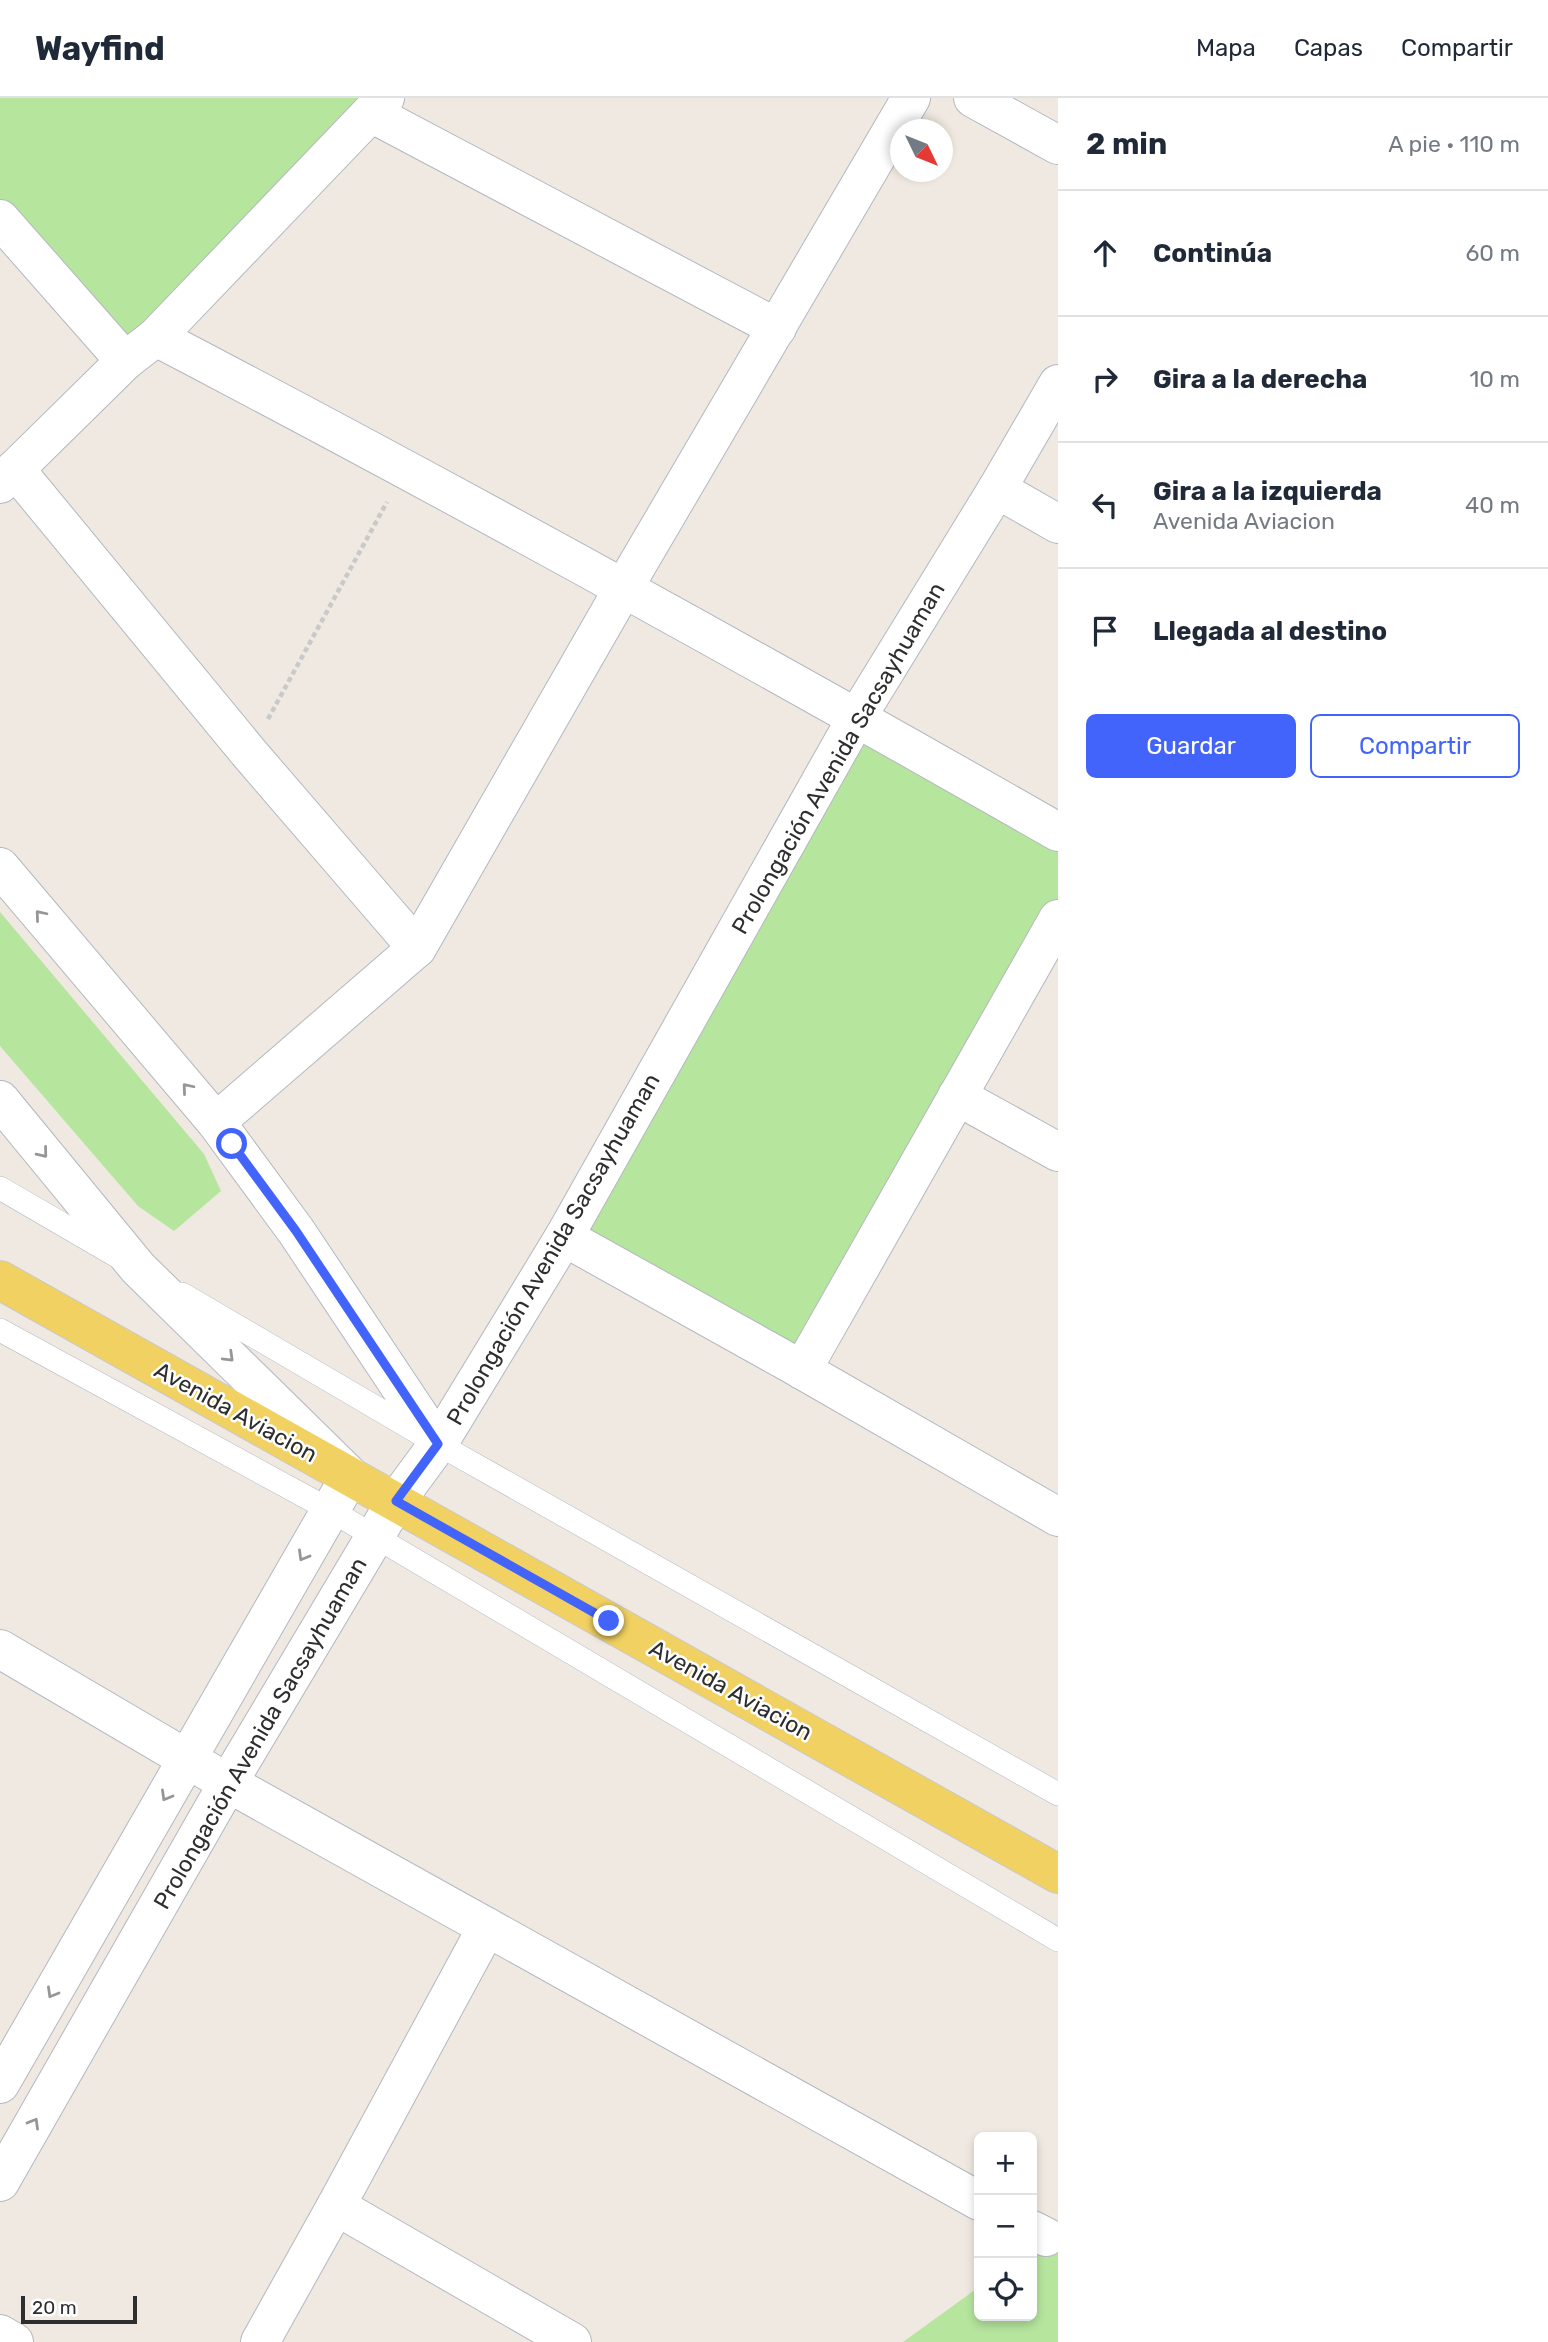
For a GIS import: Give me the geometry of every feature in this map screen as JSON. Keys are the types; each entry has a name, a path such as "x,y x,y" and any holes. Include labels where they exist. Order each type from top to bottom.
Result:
{"main road":[{"name":"Avenida Aviacion","path":"0,1280 1058,1874"}],"street":[{"path":"216,1122 417,948 623,589 911,98"},
{"path":"973,98 1058,145"},
{"path":"417,948 8,477 124,361 156,337 378,106 777,328"},
{"path":"0,219 124,361"},
{"path":"156,337 405,468 857,717 1058,832"},
{"name":"Prolongación Avenida Sacsayhuaman","path":"0,2182 228,1783 396,1501 438,1444 564,1237 857,717 1058,384"},
{"path":"997,489 1058,524"},
{"path":"0,867 216,1122 296,1231 438,1444"},
{"path":"802,1370 1058,919"},
{"path":"957,1096 1058,1152"},
{"path":"0,1100 138,1268 350,1476 0,2084"},
{"path":"564,1237 1058,1517"},
{"path":"0,1649 228,1783 974,2198"},
{"path":"260,2342 487,1927"},
{"path":"336,2206 572,2342"},
{"path":"0,2334 14,2342"}],"lane":[{"path":"0,1188 438,1444 1058,1794"},
{"path":"0,1330 330,1510 1058,1940"}],"path":[{"path":"249,753 405,468"}],"green space":[{"path":"0,98 368,98 127,348 0,203"},
{"path":"857,717 1058,832 1058,918 802,1370 564,1237"},
{"path":"0,912 204,1154 221,1191 174,1231 138,1206 0,1046"},
{"path":"1058,2230 1058,2342 903,2342 974,2291 974,2321 1037,2321 1037,2245"}],"route":[{"path":"232,1144 296,1231 438,1444 396,1501 609,1621"}]}
